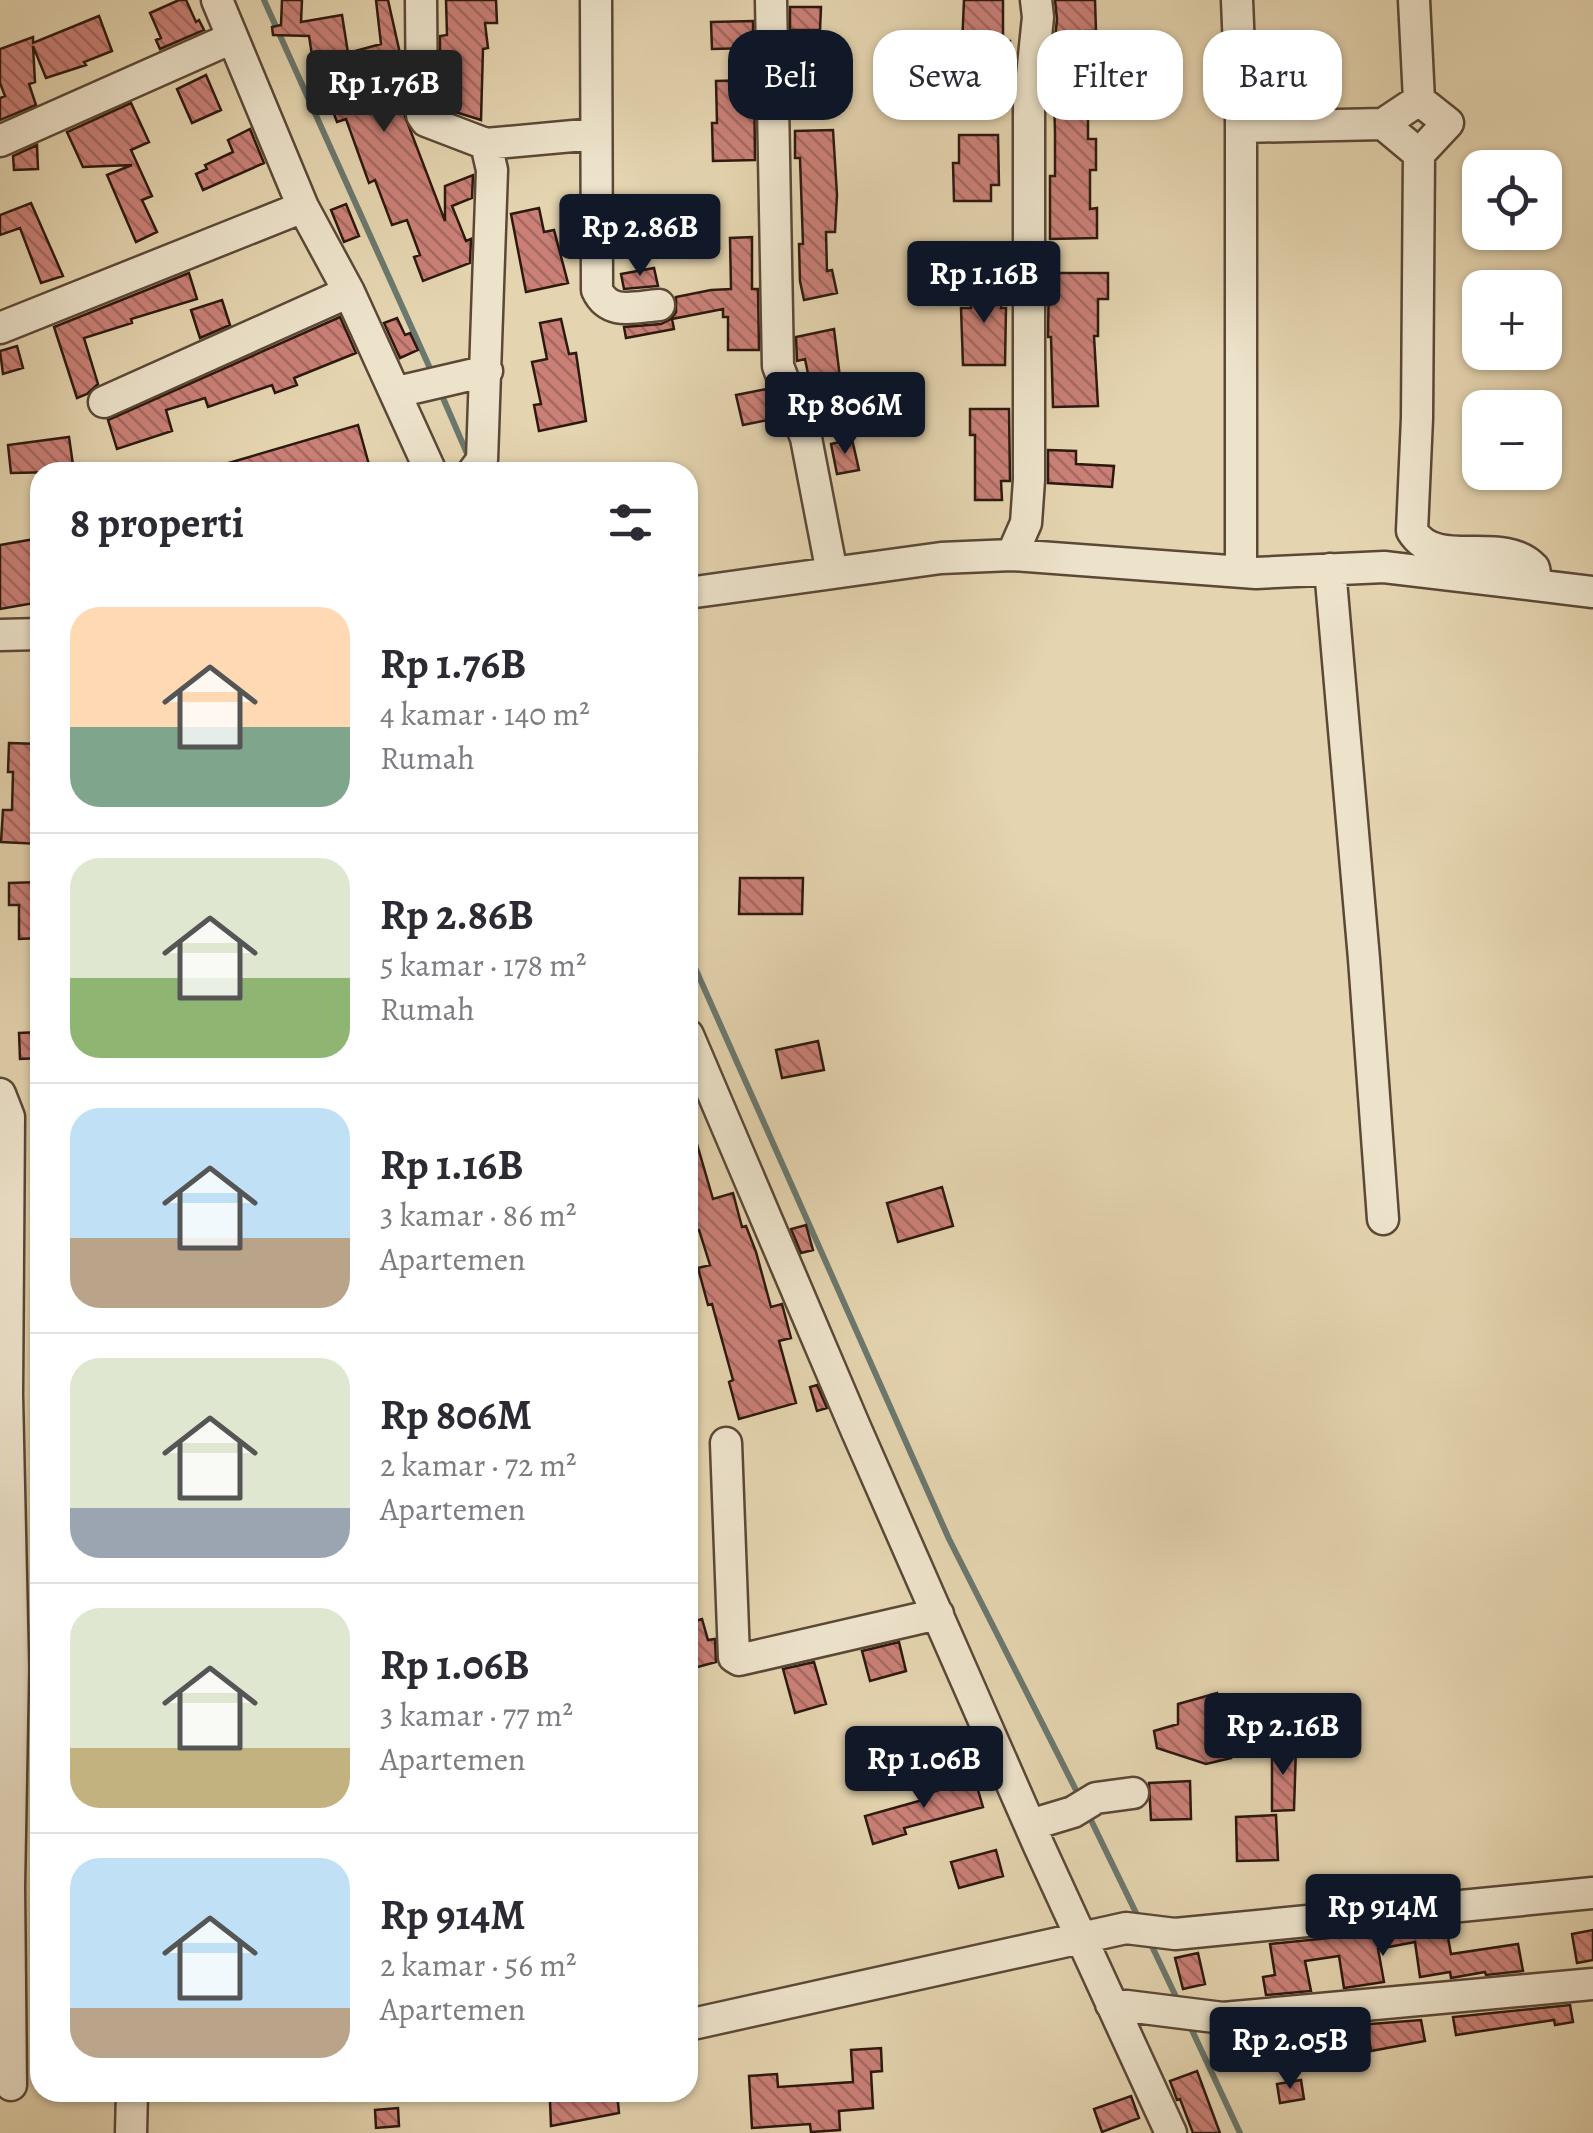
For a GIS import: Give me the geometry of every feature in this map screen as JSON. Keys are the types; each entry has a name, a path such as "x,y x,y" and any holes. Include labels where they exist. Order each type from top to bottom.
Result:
{"street":[{"path":"216,0 303,207 349,292 427,462"},
{"path":"421,0 422,115 426,121 486,144 596,134"},
{"path":"596,0 599,296 615,309 658,305"},
{"path":"771,0 778,366 806,438 832,572"},
{"path":"1012,555 1026,523 1029,480 1029,106 1038,17 1036,0"},
{"path":"1237,0 1241,128 1241,571"},
{"path":"1414,0 1418,100"},
{"path":"0,141 232,38"},
{"path":"1241,128 1383,124 1418,100"},
{"path":"1418,100 1448,122 1419,154 1412,531 1423,544 1436,549 1513,554 1534,568 1537,585"},
{"path":"1383,124 1419,154"},
{"path":"477,462 487,372 492,170 486,144"},
{"path":"0,328 303,207"},
{"path":"104,402 349,292"},
{"path":"396,392 487,372"},
{"path":"698,592 941,558 1012,555 1241,571 1406,568 1593,592"},
{"path":"1330,568 1383,1218"},
{"path":"0,634 30,634"},
{"path":"698,1059 1030,1824 1171,2133"},
{"path":"0,1094 10,1117 7,1395 13,1651 9,1887 17,2085"},
{"path":"726,1443 734,1657 739,1660 938,1614"},
{"path":"1030,1824 1132,1793"},
{"path":"698,2024 1126,1928 1175,1934 1593,1892"},
{"path":"1110,2004 1223,2018 1593,1984"},
{"path":"131,2133 132,2102"}],"building":[{"path":"186,0 204,30 160,49 156,40 161,38 150,13"},
{"path":"282,0 302,0 301,22 342,15 348,53 381,44 376,0 388,0 403,67 373,75 389,116 403,111 445,221 445,186 473,175 472,198 452,206 466,241 471,239 470,263 423,281 414,257 420,255 407,220 392,225 375,180 369,183 346,119 337,122 321,80 318,81 316,54 312,55 309,36 273,35 272,27 281,25"},
{"path":"446,0 496,0 497,23 485,23 488,48 483,49 481,120 446,109 446,52 440,52 440,36 447,35"},
{"path":"964,0 1003,0 1003,30 963,30"},
{"path":"1055,0 1095,0 1096,30 1056,30"},
{"path":"790,7 821,7 820,30 790,30"},
{"path":"99,16 112,51 84,62 86,65 46,78 33,46 35,82 29,84 36,105 0,120 0,98 5,96 0,83 0,49 33,37 33,43"},
{"path":"753,21 753,30 728,30 728,49 712,49 711,22"},
{"path":"206,75 221,110 192,123 177,89"},
{"path":"716,81 728,81 728,120 754,120 755,160 713,161"},
{"path":"131,103 149,142 131,150 152,196 142,200 157,232 136,242 107,175 132,165 83,167 67,132"},
{"path":"1055,120 1088,120 1088,139 1096,139 1096,170 1090,170 1090,209 1097,208 1097,238 1050,239"},
{"path":"250,129 264,163 203,190 196,174 207,169 205,165 233,152 228,140"},
{"path":"833,130 835,232 826,232 827,271 832,270 837,293 804,300 800,281 800,158 795,158 795,131"},
{"path":"959,135 998,135 999,185 991,185 991,201 954,201 953,163 959,163"},
{"path":"37,145 38,169 14,170 13,156"},
{"path":"31,203 63,276 41,283 20,228 0,235 0,215"},
{"path":"346,204 359,236 344,242 331,210"},
{"path":"539,208 544,232 554,230 568,283 526,292 511,214"},
{"path":"752,237 752,289 758,289 759,350 728,350 728,317 723,317 723,309 672,319 674,329 626,338 624,327 661,324 671,319 676,312 676,297 731,289 730,238"},
{"path":"654,268 658,286 624,289 621,274"},
{"path":"189,273 197,299 84,338 98,384 77,398 54,327"},
{"path":"1049,273 1108,273 1108,299 1098,299 1098,336 1094,336 1098,406 1053,407"},
{"path":"972,280 1001,280 1001,308 1006,308 1005,365 963,365 961,308 971,308"},
{"path":"222,300 230,325 200,338 191,310"},
{"path":"340,317 356,353 294,378 297,385 275,393 272,385 208,407 205,398 166,410 172,431 117,449 108,420"},
{"path":"397,318 418,350 400,358 384,323"},
{"path":"561,319 569,354 576,353 586,421 539,431 534,405 541,404 532,362 547,359 540,323"},
{"path":"834,329 841,386 812,393 805,359 797,361 796,337"},
{"path":"17,346 23,368 3,374 0,351"},
{"path":"767,389 773,419 743,425 736,395"},
{"path":"970,409 1009,409 1010,481 1001,481 1002,500 975,500 975,435 970,435"},
{"path":"358,425 368,462 232,462"},
{"path":"69,437 73,462 30,462 30,473 11,473 8,445"},
{"path":"852,439 859,470 837,474 831,444"},
{"path":"1048,450 1076,451 1076,464 1114,466 1112,487 1048,483"},
{"path":"30,540 30,604 0,609 0,545"},
{"path":"9,743 30,744 30,843 1,842 3,810 12,810 13,772 8,772"},
{"path":"740,878 803,878 802,914 739,914"},
{"path":"30,882 30,938 19,939 19,905 9,905 9,883"},
{"path":"30,1032 30,1058 20,1059 19,1033"},
{"path":"818,1041 824,1070 782,1078 776,1050"},
{"path":"698,1148 713,1199 733,1193 742,1227 746,1226 756,1252 771,1307 782,1304 791,1338 779,1341 796,1403 739,1419 729,1382 733,1380 698,1268 710,1265 699,1230"},
{"path":"942,1187 953,1226 898,1242 887,1203"},
{"path":"806,1225 813,1250 801,1253 791,1229"},
{"path":"817,1385 827,1408 817,1411 810,1387"},
{"path":"702,1619 708,1640 715,1639 716,1662 698,1667 698,1620"},
{"path":"899,1642 906,1671 870,1681 862,1651"},
{"path":"814,1662 826,1704 795,1713 783,1669"},
{"path":"1217,1693 1231,1758 1206,1764 1157,1748 1154,1731 1178,1724 1178,1704"},
{"path":"1272,1746 1296,1747 1294,1810 1272,1811"},
{"path":"975,1780 983,1807 904,1828 906,1834 873,1844 865,1816"},
{"path":"1190,1781 1191,1819 1151,1820 1149,1783"},
{"path":"1276,1815 1278,1860 1237,1861 1236,1817"},
{"path":"996,1850 1003,1876 959,1888 951,1862"},
{"path":"1446,1926 1451,1954 1518,1944 1523,1971 1451,1978 1450,1972 1420,1977 1415,1942 1378,1949 1384,1982 1344,1988 1339,1956 1305,1961 1311,1991 1266,1995 1263,1977 1275,1975 1270,1944"},
{"path":"1593,1930 1593,1960 1577,1963 1572,1934"},
{"path":"1198,1953 1205,1984 1183,1989 1175,1958"},
{"path":"1570,2005 1573,2022 1555,2025 1554,2020 1456,2035 1453,2017"},
{"path":"1421,2020 1425,2041 1371,2051 1369,2040 1297,2053 1294,2030"},
{"path":"881,2048 882,2071 871,2072 873,2108 839,2111 840,2130 811,2132 810,2124 752,2128 749,2076 777,2074 778,2087 853,2082 851,2050"},
{"path":"1197,2071 1220,2133 1193,2133 1180,2099 1177,2100 1170,2081"},
{"path":"1301,2080 1304,2099 1280,2103 1277,2084"},
{"path":"1131,2096 1139,2118 1102,2132 1094,2109"},
{"path":"550,2102 618,2102 619,2113 551,2126"},
{"path":"398,2108 399,2126 376,2128 375,2110"}],"waterway":[{"path":"264,0 433,375"},
{"path":"440,391 469,458"},
{"path":"698,974 949,1539 1080,1798"},
{"path":"1088,1814 1139,1919"},
{"path":"1149,1940 1178,2001"},
{"path":"1190,2026 1240,2133"}]}
